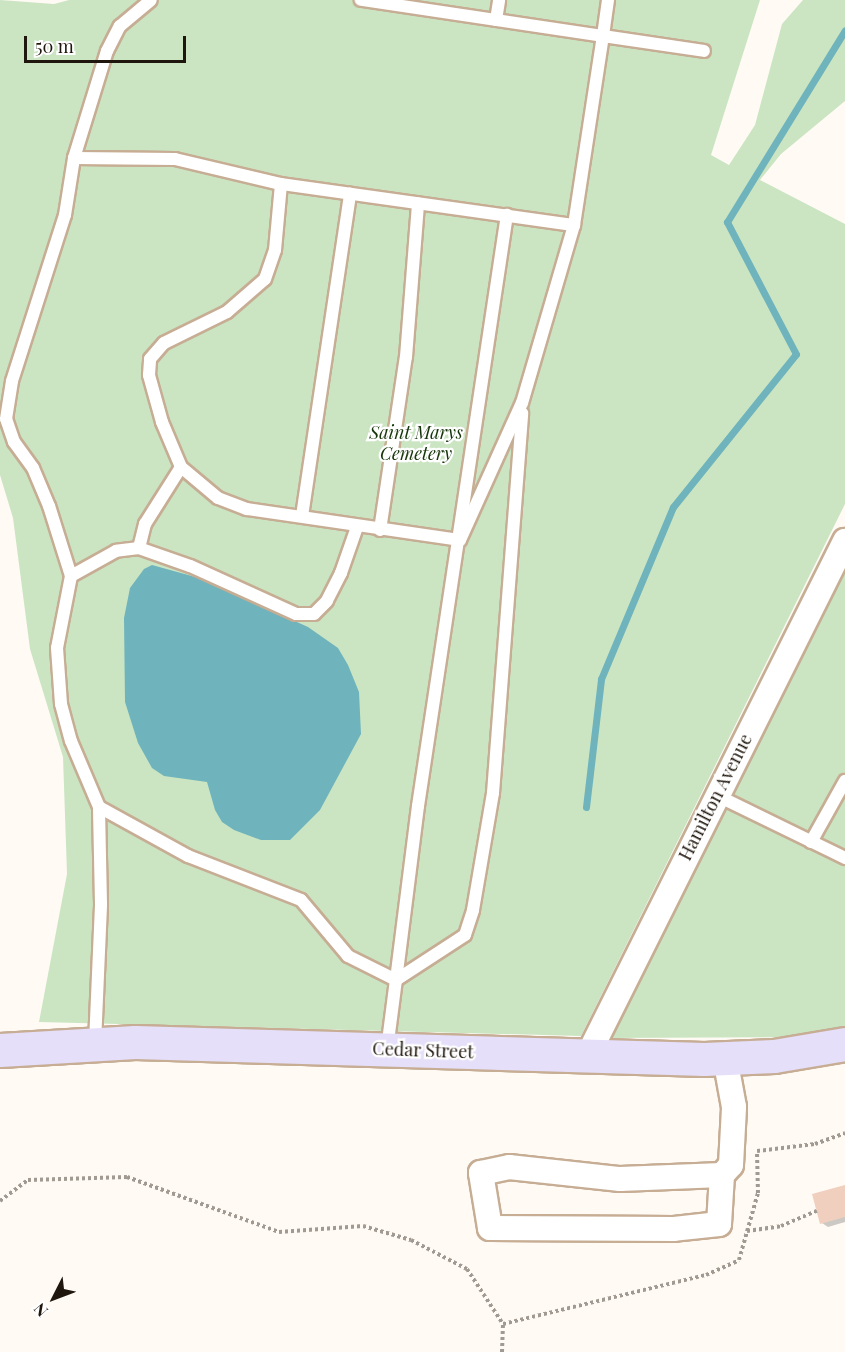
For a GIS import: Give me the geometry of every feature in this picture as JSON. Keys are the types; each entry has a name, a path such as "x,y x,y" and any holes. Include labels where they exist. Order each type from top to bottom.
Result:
{"main road":[{"name":"Cedar Street","path":"0,1050 135,1042 726,1058 792,1054 845,1044"}],"street":[{"name":"Hamilton Avenue","path":"588,1055 845,541"},
{"path":"722,1175 620,1179 509,1167 481,1173 490,1228 674,1229 719,1224 722,1175 731,1165 734,1107 726,1058"}],"lane":[{"path":"94,1044 101,904 99,807 71,741 61,704 57,648 70,576 49,506 33,468 14,442 6,418 12,381 65,215 74,158 107,51 120,26 151,0"},
{"path":"362,0 704,51"},
{"path":"496,20 499,0"},
{"path":"460,540 522,402 574,225 608,0"},
{"path":"74,158 174,159 281,184 574,225"},
{"path":"281,184 275,250 266,279 227,312 164,343 150,358 149,375 162,422 181,467 218,498 247,509 302,516 357,527 460,540"},
{"path":"302,516 350,194"},
{"path":"380,530 406,357 418,202"},
{"path":"387,1049 418,806 460,540 507,215"},
{"path":"396,980 465,935 473,910 493,793 522,402"},
{"path":"138,548 145,524 181,467"},
{"path":"70,576 116,551 138,548 190,566 296,614 314,614 327,601 341,573 357,527"},
{"path":"811,842 845,781"},
{"path":"716,795 845,858"},
{"path":"99,807 188,856 301,900 348,956 396,980"}],"path":[{"path":"503,1324 706,1275 739,1260 758,1194 757,1151 814,1144 845,1132"},
{"path":"0,1201 28,1180 127,1177 279,1232 363,1226 411,1240 467,1269 503,1324 502,1352"},
{"path":"747,1231 781,1226 817,1211"}],"green space":[{"name":"Saint Marys Cemetery","path":"0,0 54,4 69,0 760,0 711,155 729,165 755,125 782,24 803,0 845,0 845,101 781,154 760,180 845,224 845,504 581,1036 39,1022 67,874 63,757 30,649 13,518 0,475"},
{"path":"845,568 845,1026 809,1037 609,1038"}],"water":[{"path":"152,565 199,578 308,627 338,648 348,665 359,692 361,734 320,810 290,840 261,840 234,830 222,822 215,810 207,782 164,776 152,768 138,743 125,702 124,618 130,588 144,569"}],"building":[{"path":"845,1185 845,1217 820,1224 812,1194"}],"waterway":[{"path":"586,807 601,679 673,507 796,354 727,222 845,30"}]}
